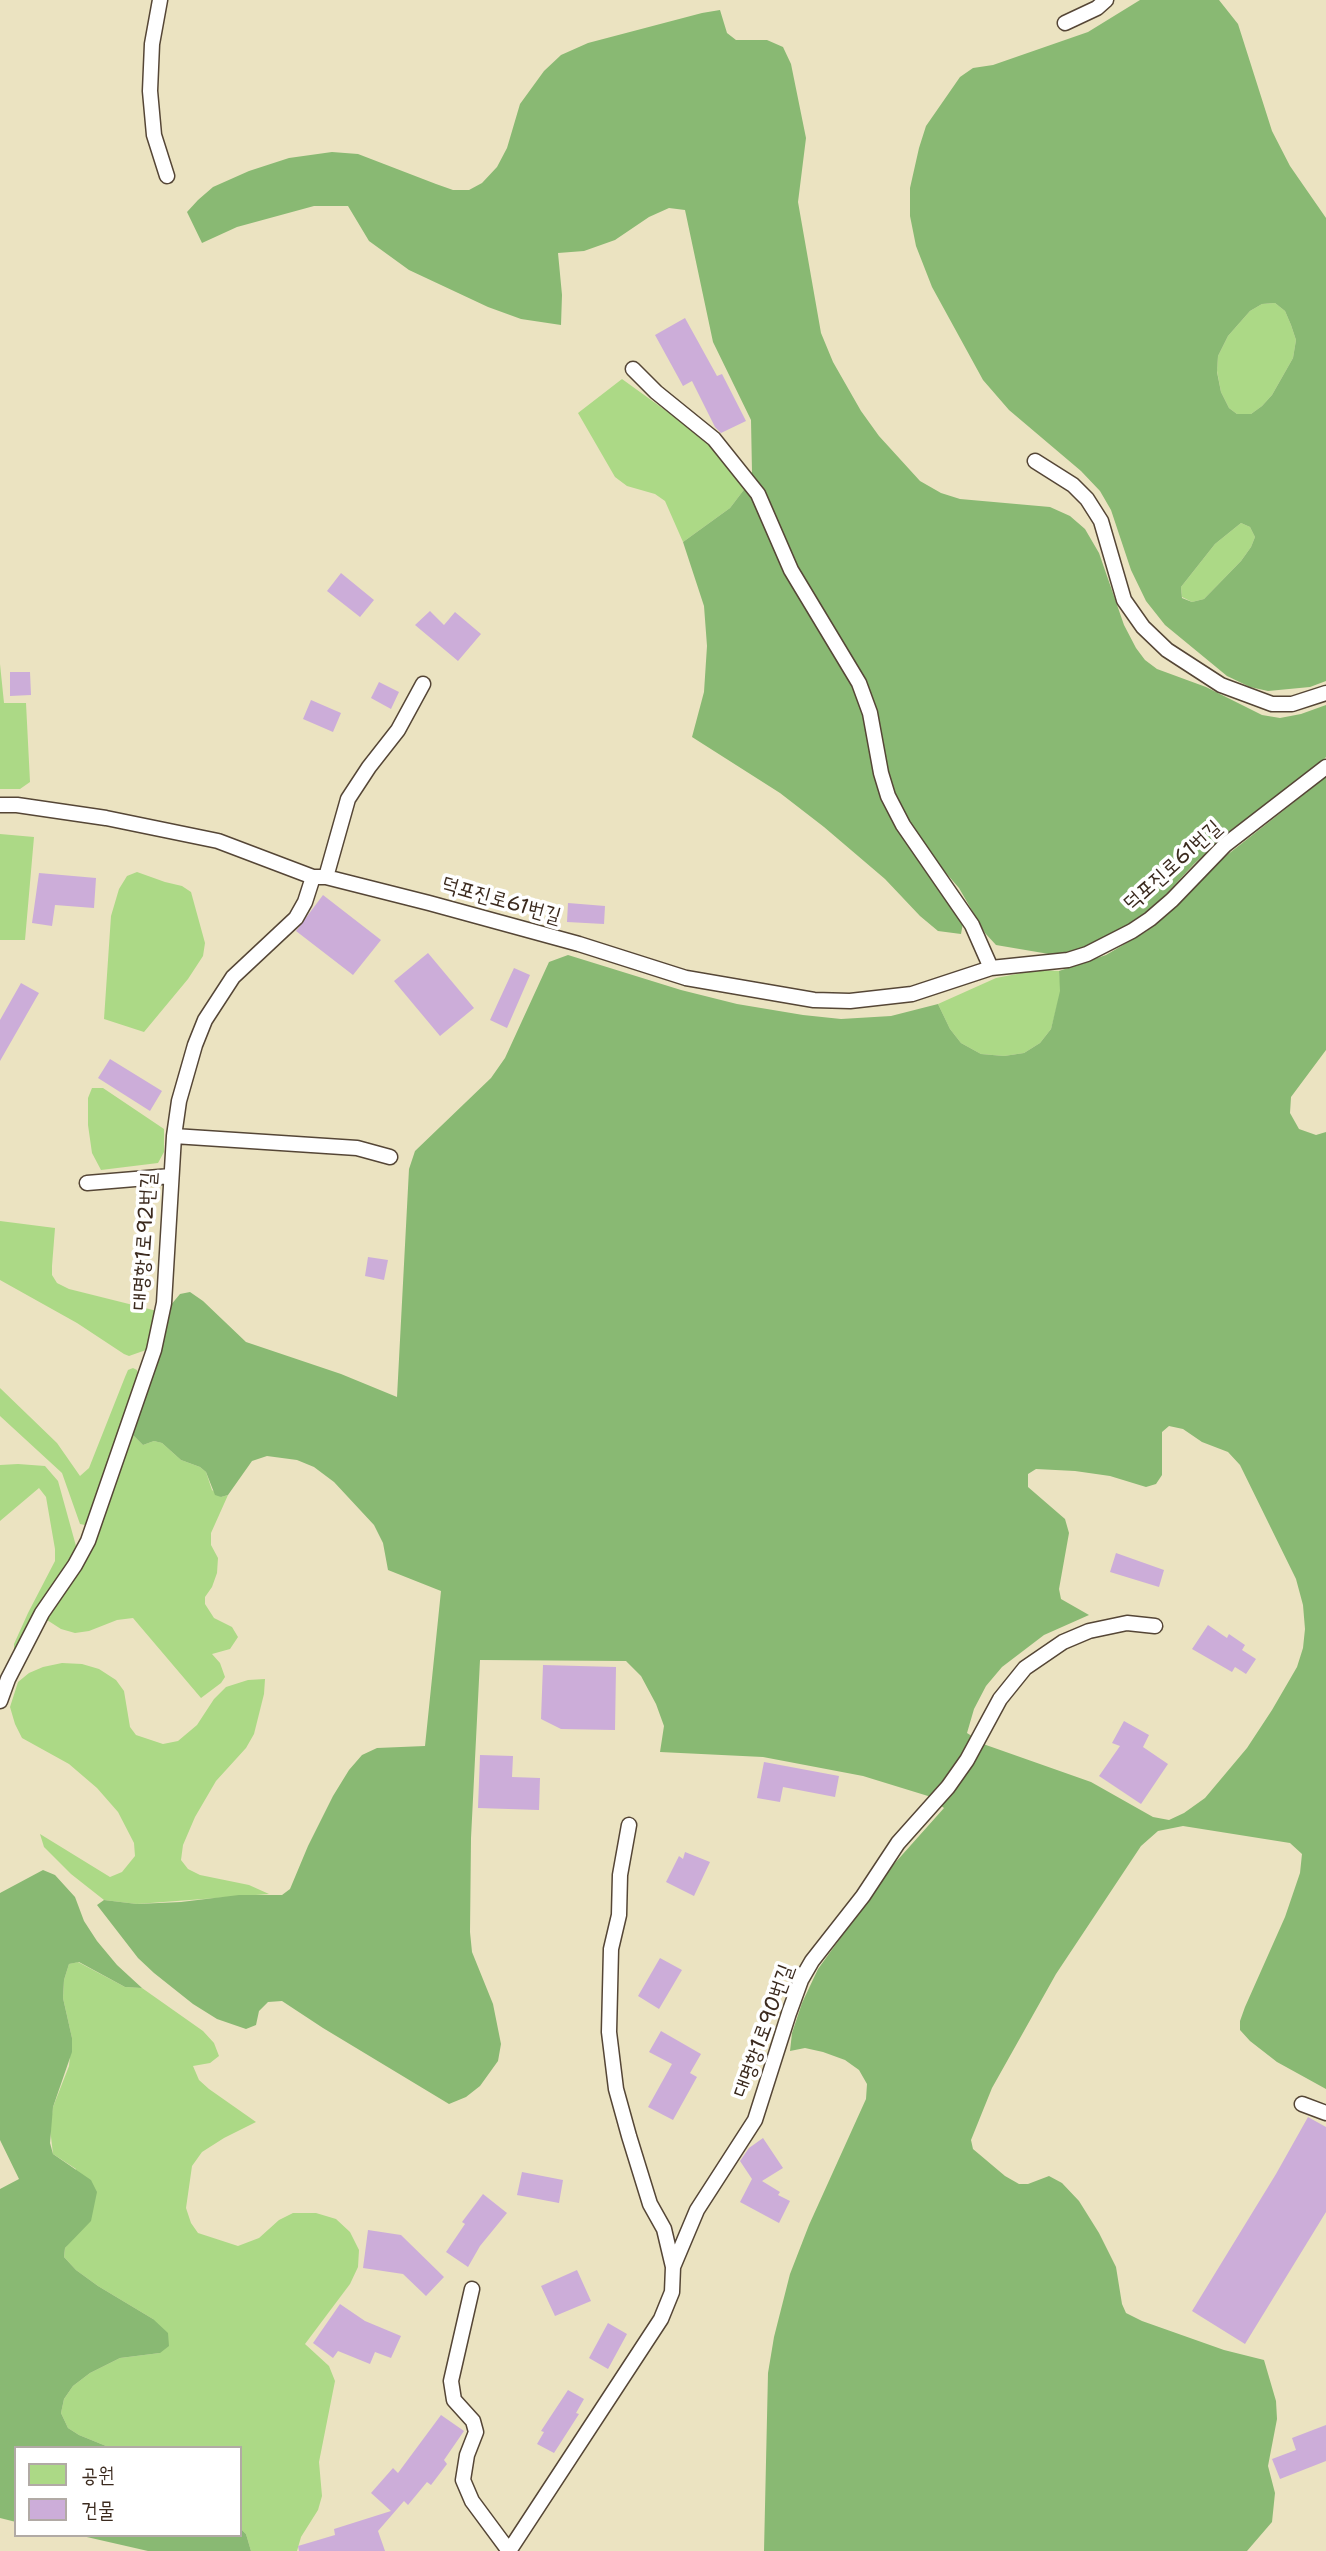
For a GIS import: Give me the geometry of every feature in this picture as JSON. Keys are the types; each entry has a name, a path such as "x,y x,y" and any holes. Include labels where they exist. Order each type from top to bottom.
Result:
{"lane":[{"path":"160,0 152,44 150,91 154,135 167,176"},
{"path":"1065,23 1097,8 1106,0"},
{"path":"633,369 656,392 714,439 758,494 791,570 859,683 870,713 888,796 903,825 972,925 991,968"},
{"path":"1035,461 1073,485 1087,499 1101,521 1125,600 1143,627 1167,650 1221,685 1272,704 1292,704 1326,693"},
{"name":"대명항1로92번길","path":"0,1701 42,1613 88,1541 154,1350 164,1303 174,1136 179,1101 205,1020 233,977 296,918 320,877 348,799 398,730 423,684"},
{"name":"덕포진로61번길","path":"0,805 18,805 106,818 218,841 320,877 579,944 686,978 814,1000 850,1001 899,996 939,987 991,968 1068,960 1087,954 1132,931 1172,900 1225,845 1326,767"},
{"path":"174,1136 356,1148 390,1157"},
{"path":"87,1183 171,1177"},
{"name":"대명항1로90번길","path":"509,2551 661,2319 672,2292 673,2267 697,2210 755,2120 789,2013 812,1961 863,1896 898,1843 967,1760 987,1719 1012,1682 1041,1655 1089,1630 1127,1623 1155,1626"},
{"path":"629,1825 620,1875 619,1915 611,1949 609,2032 616,2089 650,2203 664,2229 673,2267"},
{"path":"1302,2104 1326,2113"},
{"path":"472,2289 452,2381 454,2400 473,2421 475,2432 467,2455 463,2480 472,2501 509,2551"}],"green space":[{"path":"1140,0 1219,0 1238,24 1272,131 1290,166 1326,218 1326,681 1310,687 1268,691 1250,687 1227,676 1165,625 1146,601 1131,570 1111,510 1100,491 1081,471 1009,410 983,380 932,287 916,246 910,216 910,188 919,148 926,126 960,77 973,68 993,65 1088,32","holes":["1275,303 1285,311 1296,340 1293,358 1272,395 1262,406 1251,414 1237,414 1229,408 1221,392 1217,372 1218,356 1228,336 1250,311 1262,304","1241,523 1250,527 1255,537 1241,561 1204,599 1192,602 1182,598 1181,587 1215,544"]},
{"path":"720,10 727,33 736,40 767,40 783,47 791,64 806,138 798,202 821,333 833,362 879,436 920,481 941,493 960,499 1050,507 1070,516 1085,529 1099,553 1124,625 1136,648 1145,660 1157,669 1206,687 1262,715 1280,718 1326,705 1326,757 1319,765 1231,830 1194,864 1156,905 1133,923 1076,953 1049,954 996,945 985,933 959,888 912,834 963,923 961,934 938,931 885,879 824,827 780,793 692,737 704,692 707,646 704,606 683,542 730,508 746,487 752,472 751,420 713,342 685,210 669,208 649,217 615,240 584,251 558,253 562,295 561,325 521,319 488,307 409,270 369,241 348,206 314,206 237,227 202,243 187,212 213,187 249,171 289,158 332,152 358,154 453,190 469,190 482,183 497,167 507,148 520,104 544,71 561,55 588,43"},
{"path":"1275,303 1285,311 1296,340 1293,358 1272,395 1262,406 1251,414 1237,414 1229,408 1221,392 1217,371 1218,356 1228,336 1250,311 1262,304"},
{"path":"622,379 717,452 746,487 730,508 683,542 665,501 655,494 627,486 615,477 578,413"},
{"path":"1241,523 1250,527 1255,537 1241,561 1204,599 1192,602 1182,597 1181,587 1215,544"},
{"path":"0,664 4,703 26,703 30,782 20,789 0,789"},
{"path":"1326,777 1326,1050 1291,1097 1290,1113 1299,1129 1316,1135 1326,1132 1326,2089 1277,2062 1240,2030 1245,2007 1285,1917 1300,1873 1302,1854 1290,1843 1183,1826 1158,1831 1141,1846 1056,1974 992,2088 971,2140 973,2149 1005,2176 1019,2184 1028,2184 1049,2176 1062,2183 1079,2201 1116,2267 1126,2313 1224,2350 1264,2360 1276,2401 1277,2419 1268,2466 1275,2493 1272,2522 1247,2551 764,2551 768,2373 774,2337 790,2274 866,2099 867,2084 859,2070 845,2060 805,2048 790,2051 792,2033 818,1969 894,1864 944,1808 928,1796 863,1776 763,1757 660,1752 664,1726 656,1704 641,1676 626,1661 480,1660 471,1838 470,1932 472,1952 493,2004 501,2044 498,2061 480,2086 466,2097 449,2104 282,2001 268,2002 259,2011 256,2025 246,2029 217,2019 193,2004 138,1958 97,1905 104,1900 137,1904 239,1895 282,1895 290,1889 333,1796 362,1755 377,1748 425,1746 441,1591 388,1570 383,1543 374,1525 334,1482 314,1467 297,1460 267,1456 252,1461 228,1495 221,1497 215,1495 206,1472 200,1467 181,1460 162,1443 154,1441 143,1445 133,1435 159,1355 170,1306 180,1294 190,1292 246,1342 341,1374 397,1397 409,1169 415,1151 491,1078 505,1058 549,962 568,955 681,990 737,1004 803,1015 841,1019 891,1016 938,1004 950,1029 961,1043 981,1054 1004,1056 1024,1053 1040,1043 1051,1029 1060,991 1059,971 1106,955 1147,931 1170,912 1222,859","holes":["1169,1426 1183,1429 1202,1442 1228,1452 1240,1465 1296,1579 1303,1605 1305,1629 1297,1667 1247,1748 1205,1798 1169,1820 1153,1817 1091,1782 986,1745 967,1733 974,1709 986,1686 1002,1667 1044,1635 1089,1615 1061,1599 1059,1589 1069,1533 1065,1519 1028,1487 1028,1474 1036,1469 1075,1471 1110,1476 1146,1487 1156,1484 1162,1475 1162,1432"]},
{"path":"0,834 34,837 25,940 0,940"},
{"path":"137,872 182,886 191,892 205,943 203,956 188,979 144,1032 104,1019 111,916 119,889 127,876"},
{"path":"1038,970 1059,971 1061,991 1051,1029 1040,1043 1024,1053 1004,1056 981,1054 961,1043 950,1029 938,1004 996,978"},
{"path":"92,1088 103,1088 164,1129 164,1152 158,1163 101,1170 92,1153 88,1125 88,1098"},
{"path":"0,1221 55,1228 52,1275 57,1283 69,1289 157,1311 146,1350 129,1356 124,1354 77,1323 0,1280"},
{"path":"128,1370 137,1370 138,1376 104,1480 85,1525 80,1524 62,1473 0,1416 0,1388 57,1443 80,1476 89,1468"},
{"path":"133,1435 143,1445 154,1441 162,1443 181,1460 200,1467 206,1472 212,1490 221,1497 228,1495 211,1533 211,1545 218,1558 217,1573 205,1597 205,1604 214,1618 232,1627 238,1637 230,1649 212,1654 220,1663 225,1677 201,1698 133,1618 75,1633 61,1629 47,1620 90,1554"},
{"path":"0,1465 45,1466 58,1481 76,1546 75,1554 14,1651 14,1644 28,1613 55,1561 46,1497 39,1488 0,1521"},
{"path":"62,1663 82,1664 99,1669 116,1680 124,1691 130,1727 136,1735 163,1744 178,1741 197,1725 214,1699 226,1687 248,1680 265,1679 254,1734 246,1748 216,1781 195,1817 183,1845 181,1860 188,1869 200,1875 249,1885 269,1894 137,1904 104,1900 71,1874 44,1847 40,1834 110,1877 122,1872 135,1856 134,1843 118,1812 97,1788 69,1764 22,1738 15,1724 10,1707 18,1682 29,1673"},
{"path":"43,1870 55,1875 75,1897 84,1921 97,1941 117,1965 142,1988 125,1987 79,1962 69,1964 64,1980 63,1998 72,2038 72,2052 53,2107 50,2143 53,2154 91,2180 97,2192 91,2221 65,2248 64,2257 76,2270 98,2286 153,2319 168,2333 169,2346 160,2353 120,2358 90,2373 73,2386 64,2399 61,2413 68,2428 106,2446 14,2446 14,2522 0,2518 0,2189 19,2179 0,2140 0,1893"},
{"path":"78,1962 125,1987 142,1988 203,2031 214,2043 219,2056 210,2063 193,2066 199,2080 256,2122 202,2152 192,2166 186,2208 198,2233 238,2246 259,2238 279,2220 293,2213 316,2213 336,2219 350,2232 359,2250 358,2267 350,2284 305,2344 329,2366 335,2381 319,2462 322,2496 318,2510 301,2537 297,2551 251,2551 246,2534 242,2530 242,2446 106,2446 68,2428 61,2413 64,2399 73,2386 90,2373 120,2358 160,2353 153,2319 98,2286 76,2270 64,2257 65,2248 73,2238 76,2169 53,2154 50,2128 53,2107 69,2066 72,2038 63,1998 64,1980 69,1964"},
{"path":"242,2530 246,2534 251,2551 148,2551 87,2537 242,2537"}],"building":[{"path":"685,318 717,376 722,374 746,421 721,433 715,427 692,381 683,386 655,335"},
{"path":"341,573 374,600 360,617 327,591"},
{"path":"430,611 444,625 455,612 481,634 458,661 415,625"},
{"path":"10,672 30,672 31,695 10,696"},
{"path":"379,682 399,692 391,709 371,698"},
{"path":"311,700 341,713 333,732 303,719"},
{"path":"39,873 96,878 94,908 55,905 52,926 32,923"},
{"path":"323,895 381,940 353,975 296,931"},
{"path":"568,903 605,906 604,924 567,922"},
{"path":"428,953 474,1008 440,1036 394,981"},
{"path":"514,968 530,975 507,1028 490,1020"},
{"path":"21,983 39,993 0,1061 0,1020"},
{"path":"110,1059 162,1091 150,1111 98,1078"},
{"path":"368,1257 388,1260 384,1280 365,1276"},
{"path":"1116,1553 1164,1570 1159,1587 1110,1572"},
{"path":"1208,1625 1227,1638 1229,1634 1245,1645 1242,1650 1256,1659 1246,1674 1235,1667 1232,1672 1192,1649"},
{"path":"543,1665 616,1667 615,1730 561,1729 541,1719"},
{"path":"1124,1721 1149,1735 1143,1747 1168,1764 1141,1804 1099,1776 1120,1746 1112,1743"},
{"path":"480,1755 513,1756 512,1777 540,1778 539,1810 478,1808"},
{"path":"764,1762 839,1776 835,1797 783,1787 780,1802 757,1798"},
{"path":"685,1852 710,1862 694,1896 666,1882 679,1856 683,1859"},
{"path":"660,1958 682,1970 659,2009 638,1996"},
{"path":"661,2031 701,2054 690,2073 697,2077 673,2120 648,2107 672,2064 649,2052"},
{"path":"1308,2117 1326,2127 1326,2212 1245,2344 1192,2311"},
{"path":"763,2138 783,2168 762,2181 790,2201 779,2223 740,2202 752,2179 740,2161 749,2148"},
{"path":"522,2172 563,2180 559,2203 517,2195"},
{"path":"483,2194 507,2213 480,2246 468,2267 446,2252 465,2224 462,2222"},
{"path":"368,2230 401,2235 444,2277 426,2296 403,2274 363,2268"},
{"path":"577,2270 591,2301 555,2316 541,2286"},
{"path":"340,2304 365,2321 401,2336 391,2358 375,2352 370,2364 338,2351 333,2358 313,2343"},
{"path":"608,2323 627,2334 608,2369 589,2358"},
{"path":"568,2390 584,2399 576,2413 579,2414 554,2453 537,2444 544,2432 541,2431"},
{"path":"441,2415 464,2431 444,2460 447,2464 431,2485 427,2482 408,2505 404,2501 378,2531 385,2551 299,2551 298,2546 335,2535 334,2529 391,2511 371,2493 393,2468 398,2473"},
{"path":"1326,2425 1326,2461 1280,2479 1272,2459 1296,2450 1292,2438"}]}
